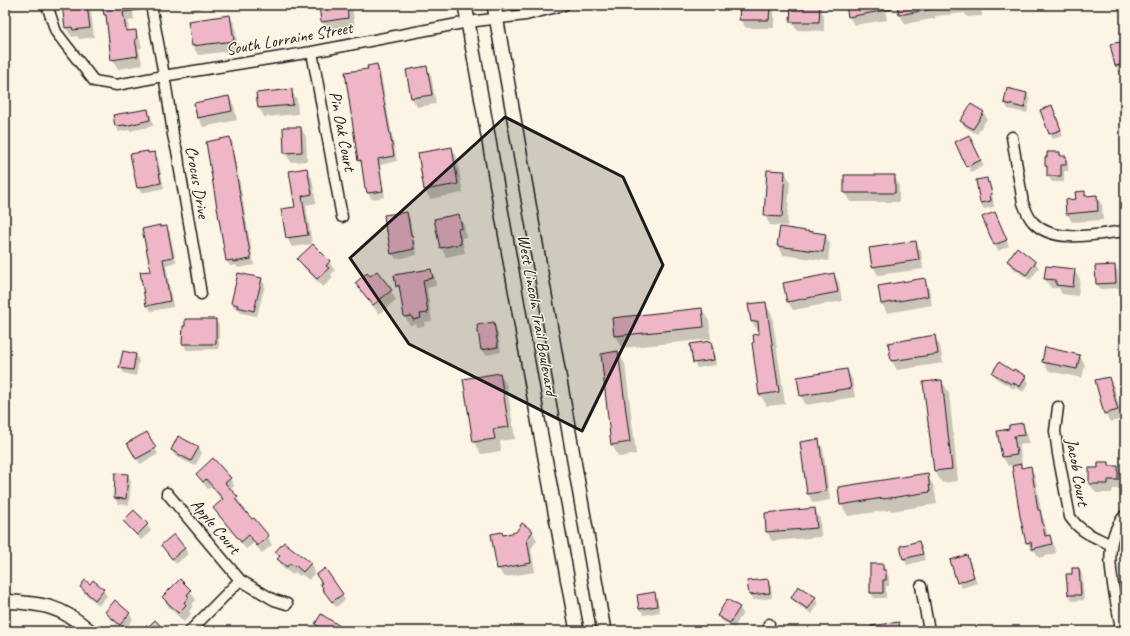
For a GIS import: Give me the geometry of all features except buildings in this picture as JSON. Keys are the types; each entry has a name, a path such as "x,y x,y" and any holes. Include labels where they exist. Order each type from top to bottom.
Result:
{"main road":[{"name":"West Lincoln Trail Boulevard","path":"465,5 577,631"},
{"name":"West Lincoln Trail Boulevard","path":"494,5 604,631"},
{"path":"5,601 35,603 51,607 65,613 90,631"}],"street":[{"name":"South Lorraine Street","path":"47,5 56,32 94,81 117,85 312,52 468,22 526,15 564,5"},
{"name":"Crocus Drive","path":"151,5 171,116 174,141 179,159 201,294"},
{"name":"Pin Oak Court","path":"312,52 342,216"},
{"path":"1012,137 1023,203 1032,222 1049,233 1069,236 1125,231"},
{"name":"Jacob Court","path":"1058,407 1055,431 1070,517 1081,530 1111,545"},
{"name":"Apple Court","path":"167,493 240,580 274,600 287,604"},
{"path":"1121,631 1110,558 1114,532 1125,515"},
{"path":"190,631 240,580"},
{"path":"921,586 929,631"}],"highlighted area":[{"path":"505,117 623,177 663,265 582,431 409,344 350,258"}]}
